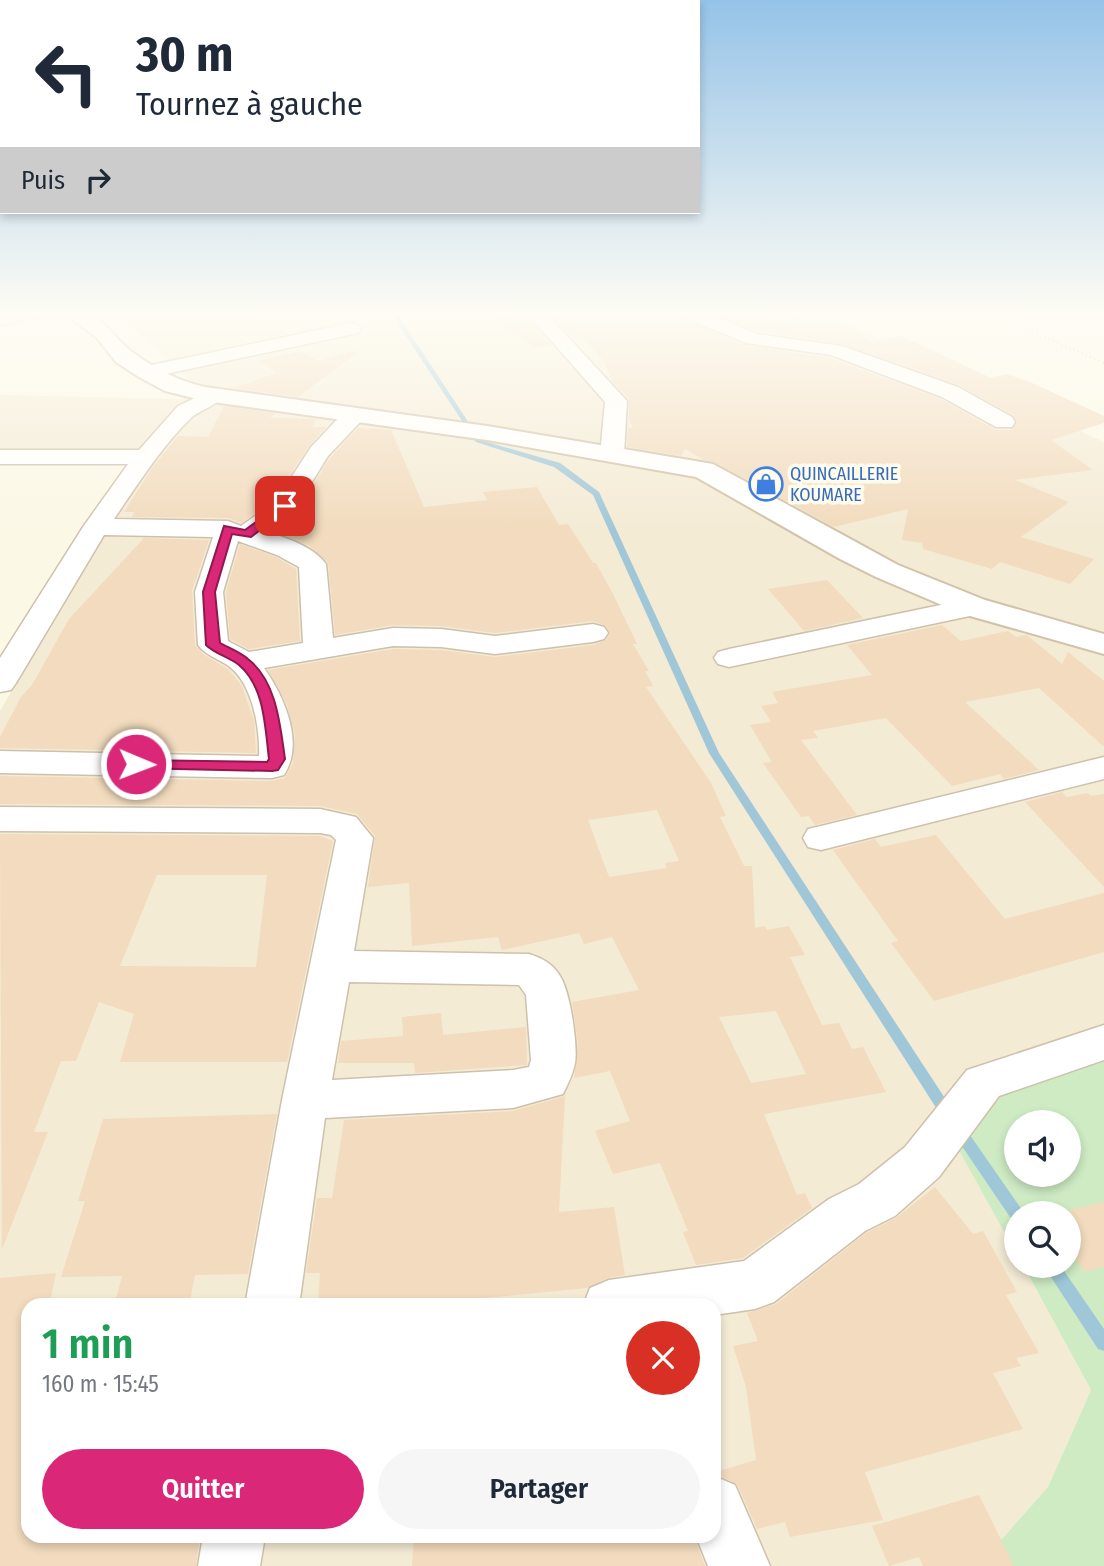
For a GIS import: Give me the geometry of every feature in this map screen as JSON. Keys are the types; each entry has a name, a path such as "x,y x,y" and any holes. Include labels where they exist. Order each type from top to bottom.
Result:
{"street":[{"path":"171,385 213,395 487,433 704,470 850,553 974,607 1104,644"},
{"path":"602,385 617,401 612,454"},
{"path":"931,385 950,392 1004,422"},
{"path":"0,683 96,527 145,457 186,411 213,395"},
{"path":"0,762 272,766 277,759 272,718 262,685 244,662 213,645 209,592 237,531 285,506 318,452 355,414"},
{"path":"0,457 145,457"},
{"path":"96,527 237,531 293,551 312,564 319,651"},
{"path":"729,659 974,607"},
{"path":"244,662 393,636 441,638 495,645 593,633"},
{"path":"821,838 1104,768"},
{"path":"0,819 320,821 344,825 355,838 305,1100 273,1298"},
{"path":"305,1100 513,1089 547,1081 553,1060 544,984 529,970 331,967"},
{"path":"681,1298 755,1284 847,1215 877,1200 922,1162 983,1083 1104,1042"},
{"path":"721,1523 739,1566"},
{"path":"229,1566 233,1543"}],"shaded area":[{"path":"194,385 980,385 1104,442 1104,1047 1004,1110 956,1144 1004,1231 1004,1278 1030,1278 1091,1390 1048,1487 978,1566 0,1566 0,711 151,450 0,449 0,395 179,399 204,394"}],"green space":[{"path":"1104,1047 1104,1566 978,1566 1048,1487 1091,1390 1030,1278 1081,1278 1081,1201 1004,1201 1004,1232 956,1145 980,1079"}],"building":[{"path":"242,385 314,385 298,397 233,388"},
{"path":"616,385 903,385 941,399 996,430 1012,430 1017,421 1013,415 959,385 1037,385 1104,416 1104,423 1051,440 1093,470 1015,480 1069,502 1021,537 1094,559 1070,584 1000,562 992,569 923,549 922,543 902,540 908,509 834,527 685,449 681,456 627,447 628,428 633,428 629,419 629,399"},
{"path":"224,406 276,413 270,418 316,419 312,427 326,427 309,446 274,499 241,523 228,518 132,517 134,512 124,512 152,468 178,436 208,437"},
{"path":"358,428 394,430 392,432 424,507 487,500 483,492 537,487 559,525 568,524 593,563 596,563 637,644 633,644 649,671 645,671 653,686 646,687 711,783 726,816 720,817 744,866 752,866 755,928 765,926 767,930 789,926 805,955 790,957 822,1025 839,1023 852,1049 863,1047 886,1092 764,1114 797,1195 805,1193 812,1208 743,1258 696,1265 683,1232 688,1231 660,1163 613,1174 595,1131 630,1121 610,1071 574,1078 578,1044 572,1002 639,990 612,937 584,944 579,933 502,950 498,937 412,946 409,883 368,887 375,836 357,814 321,806 0,804 0,776 272,781 285,778 293,763 295,734 287,705 268,670 393,649 441,650 495,657 593,645 606,640 610,634 606,626 593,621 495,633 441,626 393,625 335,635 328,562 308,545 272,531 296,512 330,458","holes":["657,810 679,861 665,863 667,868 609,877 588,820","776,1011 806,1074 751,1083 719,1017"]},
{"path":"144,538 209,540 192,591 195,645 203,654 228,669 242,686 254,721 256,753 0,748 0,737 21,697 32,685 69,619"},
{"path":"240,544 276,557 296,569 300,641 249,649 230,639 226,592"},
{"path":"827,580 863,618 804,631 768,589"},
{"path":"942,625 961,641 1008,631 1016,637 1027,635 1062,664 1068,652 1104,681 1104,747 1039,688 965,702 1039,770 1004,779 1000,774 952,786 886,718 813,731 818,738 801,740 857,815 815,825 809,816 801,817 763,763 772,762 750,725 771,722 761,706 778,703 772,692 872,675 847,645"},
{"path":"1062,792 1067,797 1088,793 1091,796 1104,794 1104,887 1025,802"},
{"path":"0,834 320,836 333,841 287,1062 120,1062 134,1014 99,1002 76,1061 61,1061 34,1132 48,1132 2,1249","holes":["157,875 267,875 256,967 120,966"]},
{"path":"936,835 1005,919 1104,893 1104,952 934,1001 891,943 898,941 833,850 875,839 881,847"},
{"path":"441,1013 443,1035 526,1027 527,1065 415,1073 414,1063 338,1063 341,1041 403,1036 402,1017"},
{"path":"565,1096 559,1212 614,1207 625,1275 608,1278 587,1288 486,1298 318,1298 320,1273 306,1273 317,1198 332,1198 344,1120 513,1111"},
{"path":"277,1114 248,1274 195,1275 191,1298 116,1298 122,1276 61,1277 85,1201 78,1201 103,1119"},
{"path":"935,1187 973,1234 983,1231 1004,1269 1004,1278 1009,1278 1017,1292 1006,1295 1039,1353 1016,1358 1021,1366 993,1373 1023,1429 865,1472 883,1520 790,1537 785,1522 757,1529 737,1484 721,1476 721,1470 756,1460 746,1387 733,1346 758,1341 747,1313 776,1304 866,1233 896,1218"},
{"path":"1104,1202 1104,1267 1084,1272 1081,1267 1081,1207"},
{"path":"56,1273 51,1298 21,1298 21,1543 199,1543 196,1566 0,1566 0,1278"},
{"path":"979,1495 1014,1566 923,1566 919,1557 889,1566 872,1526"},
{"path":"414,1543 697,1543 705,1566 412,1566"}],"waterway":[{"path":"441,385 478,441 557,465 596,494 714,753 947,1113"},
{"path":"958,1129 1007,1201"},
{"path":"1060,1278 1104,1343"}],"place":[{"name":"QUINCAILLERIE KOUMARE","path":"766,484"}],"route":[{"path":"136,764 272,766 277,759 272,718 262,685 244,662 213,645 209,592 228,529 246,534 285,506"}]}
